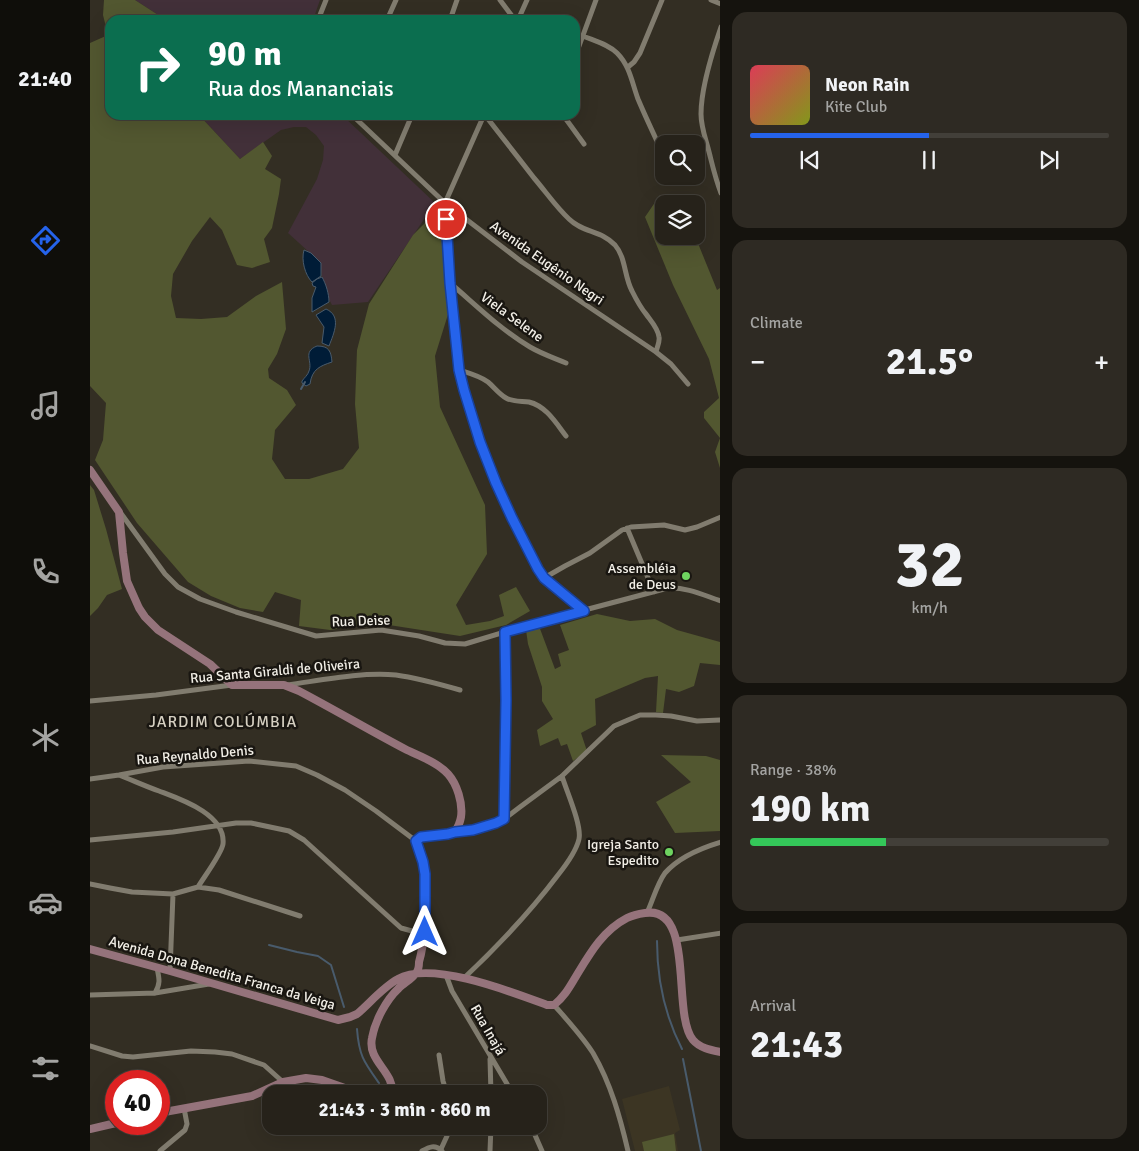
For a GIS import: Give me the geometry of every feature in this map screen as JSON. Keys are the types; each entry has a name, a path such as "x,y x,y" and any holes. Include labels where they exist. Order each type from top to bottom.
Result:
{"street":[{"path":"320,15 326,0"},
{"path":"389,15 396,0"},
{"path":"452,15 457,0"},
{"path":"500,0 513,15"},
{"path":"520,15 527,0"},
{"path":"580,44 596,0"},
{"path":"628,66 634,62 640,53 662,0"},
{"path":"711,0 720,4"},
{"path":"720,27 711,56 701,115 702,127 720,193"},
{"path":"583,36 613,50 628,66 638,97 655,136"},
{"name":"Avenida Eugênio Negri","path":"357,120 445,203 522,262 656,352 671,364 688,384"},
{"path":"395,155 410,120"},
{"path":"482,120 445,203 450,283 459,370 480,442 496,483 532,558 544,578 584,611"},
{"path":"488,120 569,219 581,228 594,231 614,244 622,257 631,290 656,328 659,337 656,352"},
{"path":"567,120 584,144"},
{"name":"Viela Selene","path":"450,283 500,326 522,342 566,363"},
{"path":"459,370 479,377 508,399 537,405 547,413 566,436"},
{"name":"Rua Deise","path":"90,470 165,574 178,587 200,600 316,636 381,630 419,636 445,643 465,644 668,588 679,588 697,592 720,601"},
{"path":"119,512 127,581 139,608 158,630 210,664 232,685"},
{"path":"544,578 590,553 627,528 664,525 685,530 697,528 720,517"},
{"path":"627,528 654,592"},
{"path":"504,819 505,632"},
{"name":"Rua Santa Giraldi de Oliveira","path":"90,701 232,685 284,685 347,676 372,675 394,675 413,678 460,690"},
{"path":"284,685 299,691 408,751 440,766 453,781 460,800 462,812 455,832"},
{"path":"392,1085 375,1058 371,1039 380,1016 391,997 398,988 416,973 422,952 425,932 425,874 416,841 421,837 480,828 504,819 562,776 614,726 628,720 640,716 656,715 697,721 720,720"},
{"name":"Rua Reynaldo Denis","path":"90,779 163,768 249,761 296,766 318,775 345,790 416,841"},
{"path":"119,775 202,810 218,826 223,842 221,851 198,887"},
{"path":"464,978 492,952 548,889 576,847 580,837 578,825 562,776"},
{"path":"90,840 173,832 236,823 251,823 289,831 304,840 402,928 425,932"},
{"path":"647,913 660,882 672,866 692,854 720,842"},
{"path":"90,884 132,892 173,894 198,887 219,890 300,916"},
{"path":"170,971 173,894"},
{"path":"628,1151 612,1091 606,1077 580,1035 554,1005 565,994 585,961 605,934 615,925 635,915 647,913 659,914 665,918 672,927 677,940 683,1010 689,1034 701,1047 720,1052"},
{"path":"677,940 720,933"},
{"name":"Avenida Dona Benedita Franca da Veiga","path":"90,949 338,1020 356,1014 391,983 416,973 464,978 547,1005 554,1005"},
{"path":"155,993 159,987 157,968"},
{"name":"Rua Inajá","path":"446,975 452,991 507,1085"},
{"path":"90,995 155,993 213,983"},
{"path":"90,1046 122,1056 133,1057 191,1051 232,1054 264,1065 283,1082"},
{"path":"439,1055 445,1085"},
{"path":"490,1058 491,1085"},
{"path":"170,1111 252,1096 283,1082 306,1078 315,1078 340,1085"},
{"path":"160,1151 185,1130 187,1124 184,1108"},
{"path":"90,1129 105,1126"},
{"path":"422,1151 432,1147 438,1147 441,1150 447,1135"},
{"path":"490,1151 491,1135"},
{"path":"536,1135 542,1151"}],"shaded area":[{"path":"135,0 320,0 315,15 158,15"},
{"path":"204,120 347,120 435,203 368,302 332,305 326,293 320,262 288,233 317,179 323,160 324,146 316,135 306,127 294,127 281,130 240,159"},
{"path":"669,1086 680,1130 675,1133 678,1151 635,1151 622,1099"}],"green space":[{"path":"104,0 135,0 158,15 105,15 105,23 103,15"},
{"path":"105,36 105,120 204,120 240,159 263,142 272,156 265,169 281,179 272,228 264,239 270,262 252,268 237,265 222,230 210,217 192,241 173,274 171,296 176,318 227,317 256,296 282,282 286,329 277,354 268,369 269,378 287,390 296,405 275,430 272,459 285,479 309,479 343,469 359,448 355,404 357,350 369,304 413,235 438,210 445,218 450,308 435,356 440,407 485,505 487,554 456,605 466,625 490,621 504,616 499,595 516,587 530,611 506,625 460,636 376,623 330,630 299,626 301,600 275,592 263,612 240,608 211,596 188,582 137,523 95,460 103,440 106,403 90,386 90,43"},
{"path":"655,202 655,241 645,217"},
{"path":"657,245 699,245 717,290 720,288 720,438 704,418 704,412 719,398 709,359 673,285"},
{"path":"720,438 720,468 715,452"},
{"path":"90,485 94,490 106,529 122,589 107,595 90,616"},
{"path":"597,614 630,621 655,619 677,630 720,642 720,665 700,663 694,686 679,692 666,689 663,713 656,712 658,676 645,678 595,699 596,725 581,733 587,751 573,761 567,744 561,746 558,738 540,746 537,730 553,719 542,701 542,687 528,644 526,630 539,626 555,669 561,666 558,654 569,650 560,625"},
{"path":"661,755 706,756 720,760 720,831 675,833 656,802 691,782"},
{"path":"674,1134 676,1151 644,1151 642,1142"}],"water":[{"path":"304,250 311,253 321,263 321,276 312,282 304,267"},
{"path":"322,277 327,289 329,302 312,312 312,298 316,287 312,283"},
{"path":"326,309 331,312 335,320 329,346 322,343 324,327 316,315"},
{"path":"317,346 329,350 332,362 317,369 310,384 306,386 302,381 309,371 309,354"}],"waterway":[{"path":"301,389 305,382"},
{"path":"657,941 660,983 663,996 671,1023 682,1049"},
{"path":"269,945 318,956 331,965 344,1007"},
{"path":"357,1029 363,1058 379,1083"},
{"path":"683,1059 701,1151"}],"place":[{"name":"Assembléia de Deus","path":"686,576"},
{"name":"Igreja Santo Espedito","path":"669,852"}],"district":[{"name":"JARDIM COLÚMBIA","path":"223,722"}],"route":[{"path":"425,932 425,874 423,862 416,845 418,838 473,830 486,827 504,819 505,632 584,611 544,578 538,569 503,501 480,442 459,370 450,283 446,219"}]}
